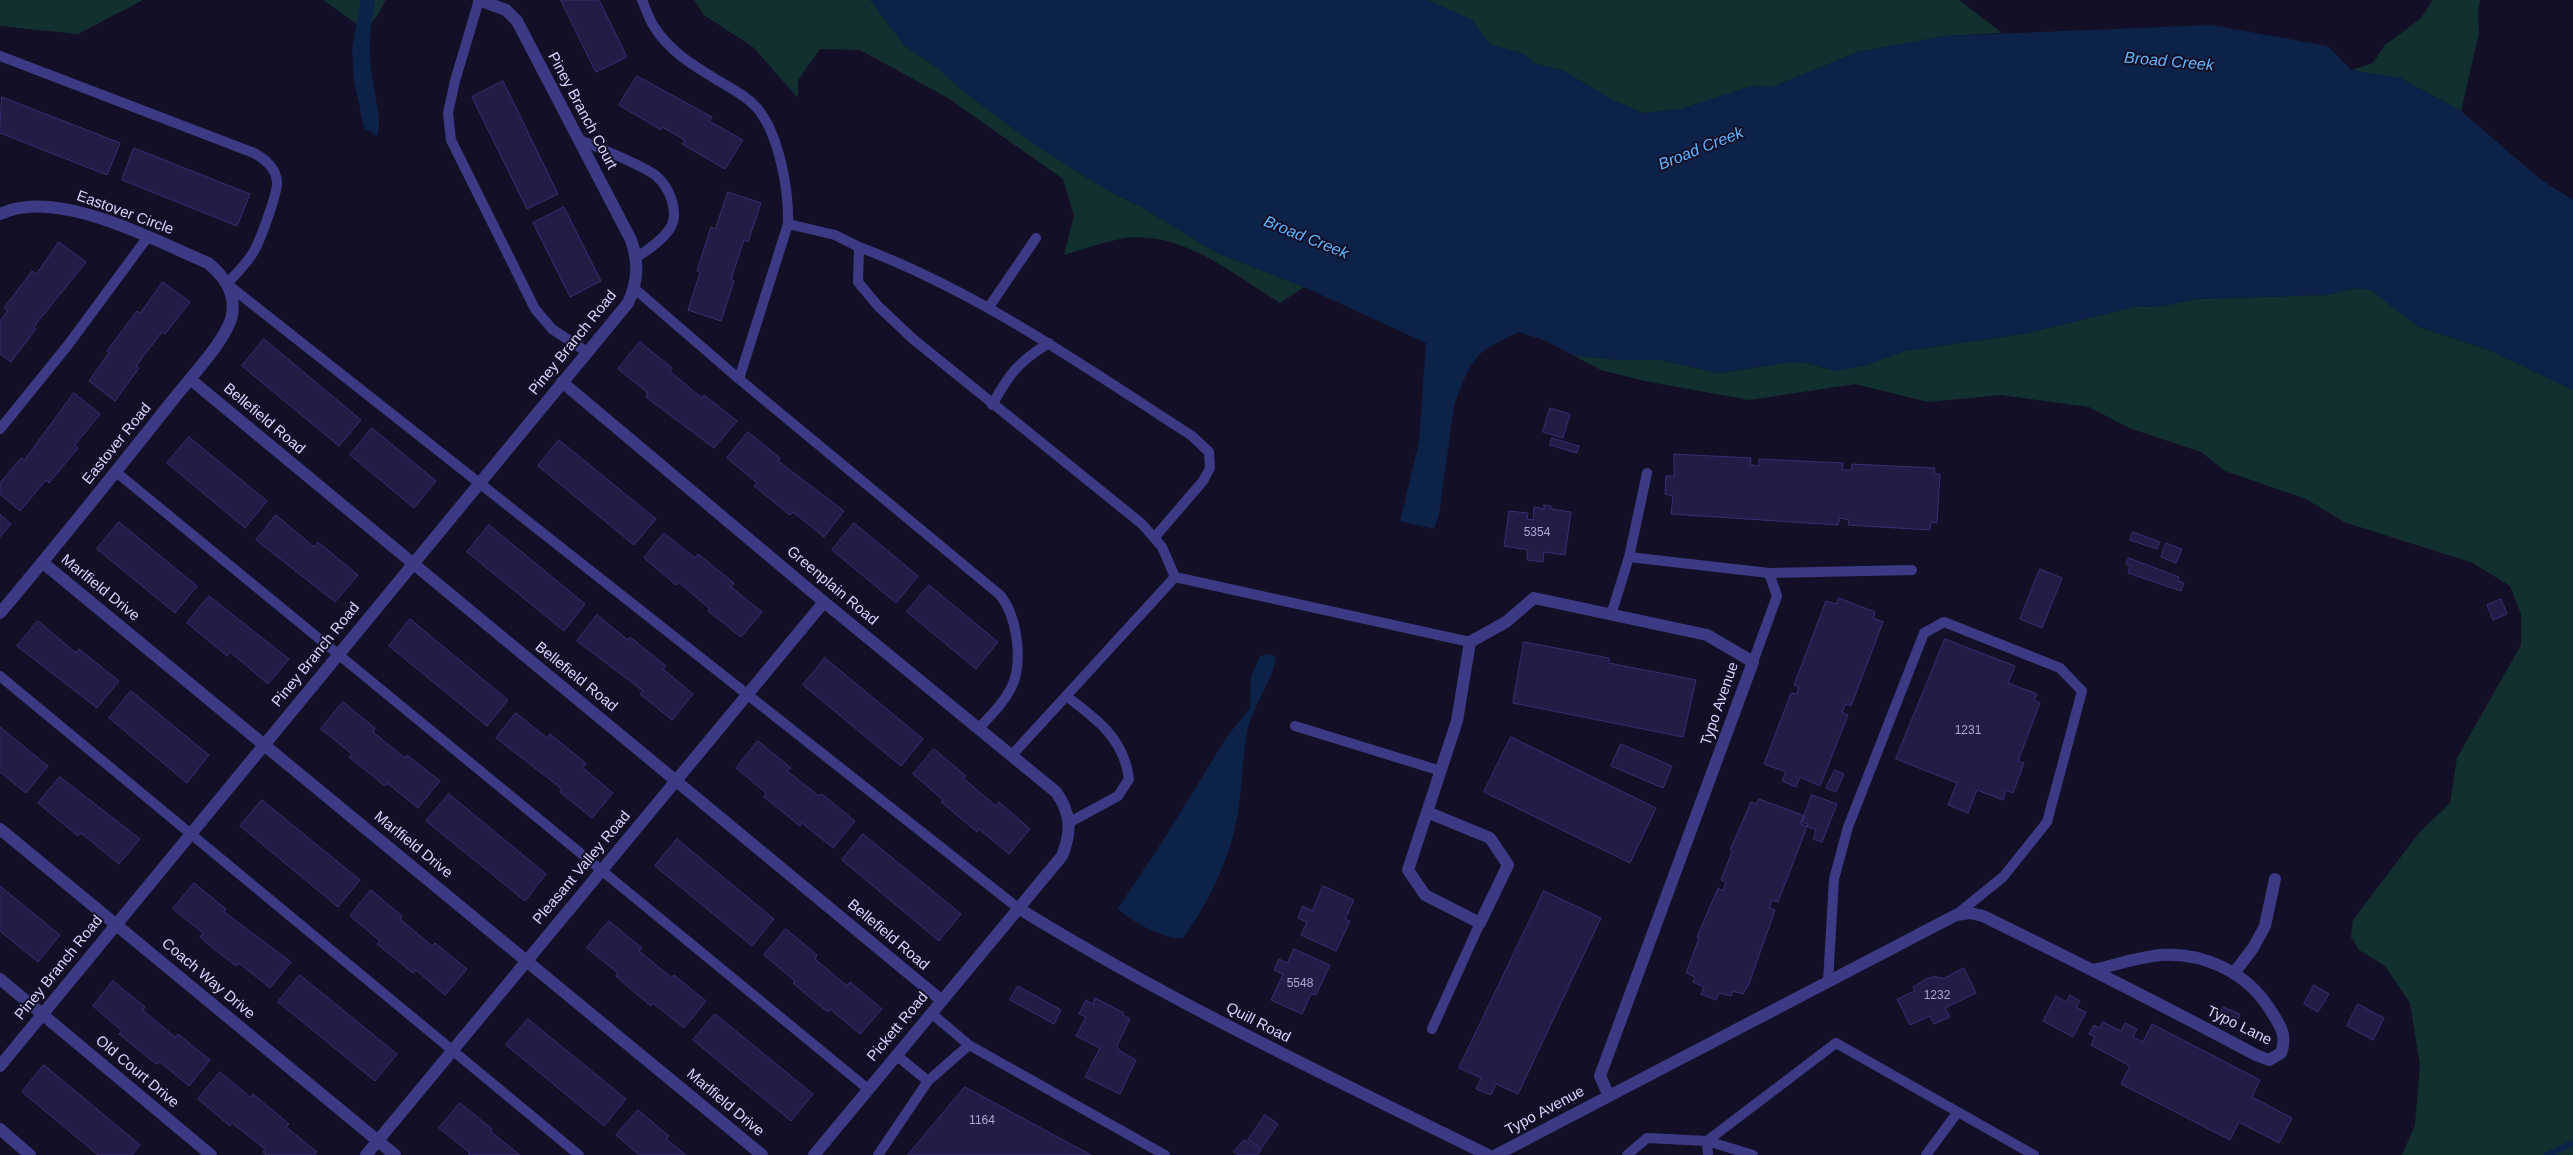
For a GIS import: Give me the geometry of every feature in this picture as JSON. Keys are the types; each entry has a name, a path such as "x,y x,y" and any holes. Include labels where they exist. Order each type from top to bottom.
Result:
{"street":[{"name":"Piney Branch Court","path":"479,0 506,10 517,21 631,240 637,257"},
{"name":"Eastover Circle","path":"0,214 12,208 31,205 59,207 88,214 208,263 221,274 227,284"},
{"name":"Piney Branch Road","path":"0,1066 412,563 628,304 634,289 637,257"},
{"name":"Eastover Road","path":"0,613 116,472 227,329 232,314 232,297 227,284"},
{"name":"Bellefield Road","path":"190,379 942,1000"},
{"name":"Greenplain Road","path":"562,382 824,602 1056,792 1065,805 1070,822"},
{"name":"Marlfield Drive","path":"42,562 762,1155"},
{"name":"Typo Avenue","path":"1470,642 1506,622 1534,598 1707,635 1753,662 1600,1076 1609,1096"},
{"name":"Pleasant Valley Road","path":"366,1155 824,602"},
{"path":"1427,812 1490,838 1508,865 1480,923 1425,895 1408,870 1427,812 1458,721 1470,642"},
{"name":"Pickett Road","path":"814,1155 1062,856 1068,841 1070,822"},
{"name":"Coach Way Drive","path":"0,829 395,1155"},
{"path":"2234,973 2253,948 2264,926 2275,879"},
{"name":"Quill Road","path":"1018,908 1079,946 1243,1034 1488,1155"},
{"name":"Typo Lane","path":"1828,982 1956,915 1970,912 1983,916 2093,970 2256,1055 2269,1060 2276,1058 2281,1053 2285,1043 2283,1031 2263,999 2234,973 2211,962 2186,956 2160,955 2093,970"},
{"path":"0,979 42,1014"},
{"name":"Typo Avenue","path":"1496,1155 1828,982"},
{"name":"Old Court Drive","path":"42,1014 211,1155"},
{"path":"0,1130 30,1155"}],"lane":[{"path":"479,0 448,113 451,140 535,310 552,329 587,352"},
{"path":"642,0 655,28 672,47 691,64 745,97 756,107 767,122 786,179 789,199 788,224 739,379"},
{"path":"0,56 245,149 265,160 272,168 277,180 276,194 254,251 227,284 1018,908"},
{"path":"578,139 654,174 664,185 672,199 673,211 670,229 637,257"},
{"path":"788,224 835,235 989,306 1192,436 1209,452 1210,468 1203,481 1154,538"},
{"path":"0,429 68,345 147,238"},
{"path":"989,306 1036,238"},
{"path":"859,247 858,282 878,306 992,405 1142,524 1162,547 1175,577"},
{"path":"634,289 739,379 1000,595 1009,606 1015,622 1017,668 1012,687 1002,703 979,728"},
{"path":"992,405 1012,370 1028,356 1049,343"},
{"path":"116,472 600,871 868,1088"},
{"path":"1611,616 1629,557 1647,473"},
{"path":"1629,557 1745,572 1912,570"},
{"path":"1753,662 1777,596 1769,573"},
{"path":"1175,577 1470,642"},
{"path":"1012,755 1175,577"},
{"path":"1828,982 1834,880 1848,827 1924,633 1944,622 2060,668 2082,691 2048,822 2003,877 1956,915"},
{"path":"0,676 579,1155"},
{"path":"1066,696 1098,720 1116,742 1127,760 1129,779 1118,796 1070,822"},
{"path":"1295,726 1441,771"},
{"path":"1432,1028 1480,923"},
{"path":"931,1013 969,1045 1165,1155"},
{"path":"1707,1140 1836,1043 2034,1155"},
{"path":"878,1155 928,1081 969,1045"},
{"path":"896,1055 928,1081"},
{"path":"1926,1155 1957,1113"},
{"path":"1627,1155 1647,1138 1707,1140 1753,1155"},
{"path":"1707,1140 1708,1155"}],"green space":[{"path":"0,0 143,0 78,34 0,26"},
{"path":"323,0 361,0 357,24"},
{"path":"375,0 386,0 376,18 370,23"},
{"path":"694,0 870,0 904,45 940,70 963,91 1038,147 1112,193 1138,205 1217,253 1304,287 1280,303 1204,256 1163,240 1142,237 1120,239 1064,255 1074,216 1063,179 948,98 860,50 820,49 798,80 798,98 753,47 704,15"},
{"path":"1427,0 1959,0 2002,33 1945,36 1858,52 1772,87 1751,86 1681,109 1643,113 1614,101 1564,71 1535,64 1524,54 1489,44 1472,20"},
{"path":"2433,0 2480,0 2478,13 2479,33 2461,111 2400,78 2351,70 2373,63 2385,45 2420,19"},
{"path":"2356,288 2371,290 2419,327 2489,350 2573,390 2573,1155 2402,1155 2415,1125 2420,1065 2410,1003 2385,966 2359,950 2351,937 2353,920 2419,833 2450,803 2457,758 2521,645 2521,614 2510,586 2473,563 2344,522 2306,499 2225,471 2201,452 2129,428 2089,407 2001,395 1928,402 1855,384 1749,400 1645,381 1601,370 1572,355 1616,360 1661,360 1718,373 1792,362 1807,363 1835,371 1863,366 1905,351 2022,334 2135,307 2164,306 2195,299 2327,295"}],"water":[{"path":"361,0 375,0 370,51 371,72 379,116 377,136 364,128 354,80 352,48"},
{"name":"Broad Creek","path":"870,0 1427,0 1472,20 1489,44 1524,54 1535,64 1564,71 1614,101 1643,113 1681,109 1751,86 1772,87 1858,52 1945,36 2211,25 2328,46 2351,70 2400,78 2461,111 2540,179 2573,200 2573,390 2489,350 2419,327 2371,290 2356,288 2327,295 2195,299 2164,306 2135,307 2022,334 1905,351 1863,366 1835,371 1807,363 1792,362 1718,373 1661,360 1616,360 1572,355 1544,340 1518,332 1481,353 1472,364 1465,378 1454,405 1439,514 1434,529 1400,521 1419,442 1426,343 1304,287 1217,253 1138,205 1112,193 1038,147 963,91 940,70 904,45"},
{"path":"1267,654 1276,657 1274,666 1248,728 1238,815 1231,842 1215,885 1183,938 1168,936 1148,929 1118,908 1166,836 1226,738 1250,708 1251,677 1260,656"}],"building":[{"path":"561,0 599,0 627,57 596,72"},
{"path":"637,76 712,117 709,121 743,140 725,169 682,144 685,140 662,127 661,130 619,105"},
{"path":"503,81 558,194 527,209 472,97"},
{"path":"2,97 120,143 107,175 0,133"},
{"path":"134,148 250,194 237,226 122,180"},
{"path":"728,192 761,203 748,242 744,240 731,279 734,281 721,321 688,310 700,273 697,271 711,227 715,229"},
{"path":"564,207 601,281 570,297 533,223"},
{"path":"59,242 86,262 36,324 34,327 36,329 11,362 0,354 0,321 8,310 4,308 32,271 36,274"},
{"path":"163,282 190,302 165,334 162,332 136,366 139,368 115,401 89,381 109,353 107,351 137,311 140,313"},
{"path":"264,339 361,420 339,446 242,366"},
{"path":"640,342 672,368 670,371 702,398 704,395 737,421 714,448 647,398 648,393 618,369"},
{"path":"74,393 100,414 75,445 78,448 49,483 46,480 20,511 0,494 0,483 21,458 24,460"},
{"path":"1550,408 1570,414 1563,438 1543,432"},
{"path":"372,428 436,481 414,508 350,455"},
{"path":"748,432 780,458 778,461 844,511 824,537 793,512 790,515 754,486 757,483 727,458"},
{"path":"189,437 267,501 245,528 167,463"},
{"path":"1552,438 1579,446 1577,453 1550,445"},
{"path":"559,440 656,519 634,545 538,466"},
{"path":"1674,454 1751,458 1750,465 1759,466 1759,459 1843,463 1842,470 1851,470 1852,464 1935,468 1934,474 1940,474 1937,523 1931,522 1930,530 1848,525 1849,520 1840,518 1838,525 1671,514 1673,496 1665,494 1666,476 1674,476"},
{"path":"1544,505 1551,506 1551,509 1571,512 1565,555 1544,552 1543,562 1527,560 1528,550 1504,546 1509,511 1528,513 1527,519 1533,520 1534,507 1544,509"},
{"path":"0,514 11,524 0,537"},
{"path":"276,515 314,547 318,542 358,575 335,602 256,540"},
{"path":"119,522 197,586 175,613 97,549"},
{"path":"854,523 918,576 896,603 832,550"},
{"path":"489,525 585,604 564,631 467,552"},
{"path":"2133,532 2160,542 2157,549 2130,540"},
{"path":"664,533 695,558 698,554 734,583 731,587 762,612 741,637 708,611 710,609 683,586 678,582 676,585 644,558"},
{"path":"2166,543 2182,549 2176,563 2161,557"},
{"path":"2129,558 2179,577 2178,581 2184,583 2181,591 2128,573 2130,566 2126,564"},
{"path":"2040,569 2062,578 2042,628 2020,619"},
{"path":"929,585 998,642 976,669 907,612"},
{"path":"209,596 289,659 268,684 230,652 227,656 187,623"},
{"path":"1839,598 1875,612 1873,618 1883,622 1851,706 1846,704 1842,712 1848,715 1820,786 1800,777 1796,787 1782,781 1786,772 1764,764 1791,693 1797,694 1799,687 1794,685 1826,601 1836,604"},
{"path":"2501,599 2507,614 2493,620 2487,605"},
{"path":"597,615 628,640 630,637 666,666 663,669 693,694 672,720 640,694 643,691 577,641"},
{"path":"410,619 508,700 487,726 389,646"},
{"path":"38,621 76,653 79,649 119,681 97,708 17,646"},
{"path":"1945,639 2015,666 2008,683 2037,694 2034,700 2040,703 2018,761 2024,763 2013,793 2006,790 2003,800 1977,790 1968,813 1948,805 1957,783 1896,759"},
{"path":"1524,642 1609,658 1609,663 1696,680 1683,737 1513,703"},
{"path":"825,658 923,739 901,766 803,685"},
{"path":"131,691 209,755 187,783 109,718"},
{"path":"343,702 375,728 373,732 405,758 407,755 440,781 418,808 387,783 385,786 349,757 352,754 321,729"},
{"path":"516,713 547,738 550,734 582,760 586,764 582,767 613,793 592,818 560,792 562,789 496,738"},
{"path":"0,727 48,766 26,793 0,772"},
{"path":"1511,737 1656,808 1630,863 1484,792"},
{"path":"758,741 791,768 787,771 819,796 822,794 855,821 833,848 802,823 800,826 764,797 766,793 736,768"},
{"path":"1621,744 1672,766 1663,788 1611,766"},
{"path":"934,749 966,776 963,778 996,806 999,802 1030,829 1009,854 979,829 977,832 941,802 943,800 913,774"},
{"path":"1835,770 1844,774 1836,792 1826,788"},
{"path":"60,777 140,839 119,864 81,833 78,836 38,803"},
{"path":"449,794 546,874 525,901 426,821"},
{"path":"1812,795 1837,804 1822,842 1813,839 1816,830 1801,824"},
{"path":"1759,799 1805,816 1802,822 1808,824 1778,902 1772,900 1769,908 1775,910 1749,984 1743,994 1733,991 1731,996 1719,993 1716,1000 1701,994 1704,987 1693,982 1695,977 1686,973 1699,938 1697,937 1718,888 1723,891 1726,882 1721,880 1732,852 1730,850 1751,802 1756,804"},
{"path":"262,800 360,880 338,907 240,826"},
{"path":"863,834 961,914 939,941 842,860"},
{"path":"677,839 774,919 752,946 655,866"},
{"path":"194,883 226,909 224,912 291,962 270,988 239,963 236,966 214,949 200,937 203,933 173,909"},
{"path":"0,886 60,935 38,962 0,931"},
{"path":"1323,886 1354,900 1345,919 1350,921 1336,951 1301,935 1307,922 1298,918 1303,906 1312,911"},
{"path":"371,890 402,916 400,919 432,946 435,943 467,969 445,995 416,970 413,973 377,944 380,941 350,916"},
{"path":"1544,891 1601,918 1518,1094 1496,1084 1491,1095 1476,1089 1481,1078 1459,1068"},
{"path":"609,921 642,948 639,951 672,978 674,975 706,1001 684,1028 653,1003 651,1006 616,976 618,973 587,948"},
{"path":"786,929 817,955 815,959 847,986 850,982 882,1009 860,1034 830,1009 828,1012 815,1002 793,983 795,981 764,955"},
{"path":"1294,949 1330,965 1316,995 1311,994 1302,1014 1271,1000 1283,974 1274,970 1279,959 1287,963"},
{"path":"1964,968 1976,993 1945,1008 1950,1017 1934,1024 1930,1016 1910,1025 1897,999 1915,991 1913,987 1926,979 1936,976 1942,979"},
{"path":"300,975 397,1054 375,1081 278,1002"},
{"path":"113,981 145,1007 143,1010 175,1037 178,1034 210,1060 189,1086 160,1062 156,1064 119,1034 122,1031 93,1006"},
{"path":"2314,985 2329,994 2318,1012 2304,1004"},
{"path":"1018,986 1061,1010 1054,1024 1010,1000"},
{"path":"2070,995 2080,1001 2076,1007 2086,1012 2073,1037 2043,1021 2056,996 2066,1002"},
{"path":"1095,998 1124,1013 1123,1015 1130,1019 1117,1046 1120,1051 1136,1060 1120,1094 1085,1077 1100,1048 1076,1036 1086,1017 1079,1014 1086,1000 1093,1004"},
{"path":"2358,1004 2384,1018 2373,1040 2347,1026"},
{"path":"2223,1007 2240,1014 2233,1029 2217,1022"},
{"path":"715,1014 813,1094 791,1121 693,1040"},
{"path":"528,1019 626,1099 604,1126 506,1045"},
{"path":"2103,1022 2121,1031 2125,1023 2137,1029 2133,1037 2143,1042 2152,1024 2260,1080 2252,1097 2292,1118 2279,1143 2239,1122 2230,1140 2121,1084 2130,1066 2091,1045 2095,1037 2089,1034 2094,1025 2099,1028"},
{"path":"44,1065 140,1145 132,1155 98,1155 22,1092"},
{"path":"220,1072 250,1097 253,1094 289,1124 286,1127 317,1152 314,1155 266,1155 263,1152 265,1149 232,1123 230,1126 198,1099"},
{"path":"965,1087 1091,1155 908,1155"},
{"path":"460,1103 492,1129 491,1132 520,1155 468,1155 470,1153 439,1128"},
{"path":"638,1110 669,1136 666,1139 686,1155 639,1155 616,1135"},
{"path":"1265,1115 1278,1124 1261,1149 1248,1140"},
{"path":"1244,1140 1261,1151 1257,1155 1239,1155 1234,1152"}],"waterway":[{"path":"2547,1155 2573,1143"}]}
